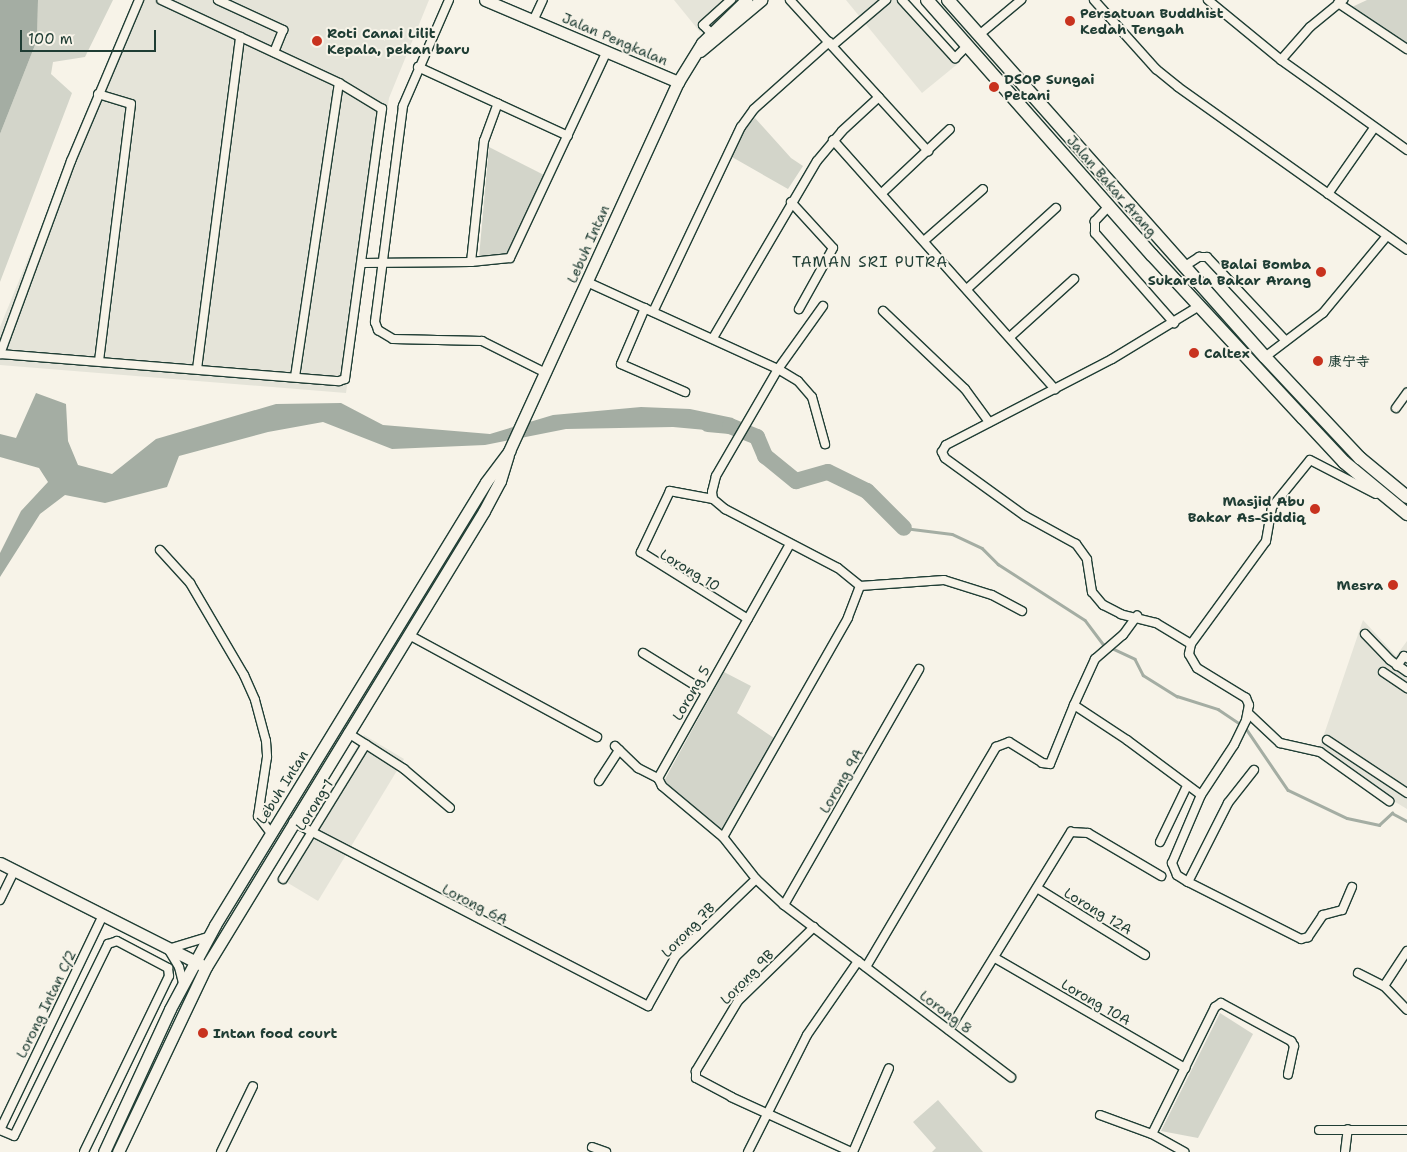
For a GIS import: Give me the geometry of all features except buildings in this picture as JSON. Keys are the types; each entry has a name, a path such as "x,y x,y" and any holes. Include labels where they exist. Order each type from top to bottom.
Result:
{"main road":[{"name":"Jalan Pengkalan","path":"485,0 678,82"},
{"name":"Lebuh Intan","path":"118,1152 206,967 409,635 500,481 511,448 523,421 678,82 711,33 746,0"},
{"name":"Lebuh Intan","path":"699,52 761,0"},
{"name":"Jalan Bakar Arang","path":"927,0 1199,306 1344,462 1407,514"},
{"name":"Jalan Bakar Arang","path":"948,0 1265,357 1360,458 1407,497"},
{"path":"1082,175 1095,164"},
{"name":"Lebuh Intan","path":"104,1152 151,1048 194,961 486,482 511,448"},
{"path":"0,864 102,917 206,967"},
{"path":"151,1048 161,1047 173,1033"}],"street":[{"path":"139,0 98,94 0,354 338,381 345,378 363,263 382,109 339,83 161,0"},
{"path":"218,0 283,30 274,52"},
{"path":"449,0 418,67 403,106 380,264 375,322 384,336 392,339 475,339 546,373"},
{"path":"533,21 543,0"},
{"path":"711,33 703,25 731,0"},
{"path":"790,0 928,151"},
{"path":"653,312 741,127 754,109 886,0"},
{"path":"902,0 955,58 967,46"},
{"path":"979,35 1021,0"},
{"path":"1094,0 1156,69 1178,87 1407,250"},
{"path":"1208,0 1281,60 1407,150"},
{"path":"1281,60 1310,27 1340,2 1407,49"},
{"path":"197,369 240,37"},
{"path":"363,263 505,261 514,254 606,53"},
{"path":"418,67 568,136"},
{"path":"295,377 339,83"},
{"path":"98,94 131,104 99,362"},
{"path":"714,338 791,202 834,140 879,97"},
{"path":"471,262 484,141 498,103"},
{"path":"1328,194 1374,128"},
{"path":"882,192 950,129"},
{"path":"834,140 1011,336 1056,389"},
{"path":"925,240 983,189"},
{"path":"791,202 833,248 799,309"},
{"path":"1109,206 1095,221 1095,233 1174,323"},
{"path":"968,288 1056,208"},
{"path":"1265,357 1323,313 1387,236"},
{"path":"1185,266 1199,257 1210,259 1286,341"},
{"path":"1011,336 1074,279"},
{"path":"587,282 714,338 778,369 798,381 812,397 825,444"},
{"path":"823,306 778,369 737,438 716,476 712,492 713,499 790,544 838,568 860,586 937,579 992,595 1022,611"},
{"path":"1191,644 1156,623 1137,616 1113,612 1095,597 1087,559 1076,544 1038,525 943,455 946,445 1056,389 1174,323 1199,306"},
{"path":"645,308 621,364 685,392"},
{"path":"883,311 965,389 989,422"},
{"path":"1396,408 1407,392"},
{"path":"1352,887 1342,910 1323,915 1308,937 1301,939 1188,882 1175,872 1172,858 1201,795 1234,745 1247,717 1246,698 1191,662 1191,644 1266,541 1270,531 1269,512 1290,482 1310,460 1387,499"},
{"name":"Lorong 10","path":"713,499 670,491 641,552 748,619"},
{"name":"Lorong 5","path":"658,778 790,544"},
{"path":"160,550 190,582 244,675 255,700 266,741 266,757 258,816 271,833"},
{"path":"599,782 617,748 638,768 658,778 662,786 723,837 848,618 860,586"},
{"path":"866,967 996,747 1009,742 1042,763 1050,764 1084,678 1107,647 1123,635 1137,616"},
{"path":"1365,634 1397,666 1407,672"},
{"path":"409,635 597,738"},
{"path":"643,653 706,692"},
{"path":"1397,666 1404,656 1407,658"},
{"name":"Lorong 9A","path":"784,905 919,669"},
{"path":"1382,672 1407,688"},
{"path":"1074,706 1128,740 1201,795"},
{"path":"1247,717 1280,743 1320,752 1389,801"},
{"path":"348,733 404,769 450,808"},
{"path":"1327,740 1407,793"},
{"name":"Lorong 1","path":"283,879 366,744"},
{"path":"1188,882 1228,803 1254,770"},
{"path":"1160,842 1188,786"},
{"name":"Lorong 6A","path":"293,822 311,834 648,1006"},
{"path":"949,1030 995,958 1067,836 1076,830 1088,833 1161,876"},
{"name":"Lorong 8","path":"723,837 756,879 784,905 1010,1077"},
{"path":"0,900 14,871"},
{"name":"Lorong 7B","path":"648,1006 676,956 756,879"},
{"name":"Lorong 12A","path":"1037,888 1145,955"},
{"name":"Lorong Intan C/2","path":"0,1130 102,917"},
{"name":"Lorong 9B","path":"768,1115 696,1078 696,1071 738,1001 814,927"},
{"path":"183,983 179,967 168,948 208,937"},
{"path":"0,1130 14,1136 74,1010 108,944 117,941 170,971 84,1152"},
{"path":"1384,986 1407,951"},
{"name":"Lorong 10A","path":"995,958 1184,1068"},
{"path":"748,1152 807,1035 858,961"},
{"path":"1358,972 1384,986 1407,1010"},
{"path":"1152,1134 1215,1007 1221,1003 1291,1041 1294,1046 1288,1074"},
{"path":"60,1004 74,1010"},
{"path":"137,1041 151,1048"},
{"path":"768,1115 852,1152 889,1068"},
{"path":"221,1152 253,1086"},
{"path":"1100,1115 1152,1134 1184,1152"},
{"path":"1345,1152 1348,1129"},
{"path":"1319,1130 1407,1130"},
{"path":"592,1146 606,1152"}],"shaded area":[{"path":"0,0 38,0 37,40 0,134"},
{"path":"38,0 113,0 85,57 53,62 51,74 72,93 0,282 0,134 37,40"},
{"path":"134,0 429,0 389,98 346,393 0,365 0,327"},
{"path":"674,0 737,0 700,32"},
{"path":"846,0 909,0 960,62 922,93"},
{"path":"1367,0 1407,0 1407,43 1352,7"},
{"path":"755,118 791,158 803,166 788,189 732,157 743,130"},
{"path":"489,147 544,175 512,249 501,257 486,258 479,257"},
{"path":"36,393 66,404 68,441 78,465 112,474 156,439 276,404 341,403 383,425 490,434 553,415 641,407 690,409 733,418 728,432 673,427 566,429 485,445 392,449 323,422 268,432 179,456 167,487 105,503 65,495 40,514 0,577 0,553 21,511 48,482 39,468 0,457 0,434 16,438"},
{"path":"1363,620 1396,656 1407,641 1407,809 1317,755"},
{"path":"724,672 751,686 737,713 774,738 723,833 664,781"},
{"path":"364,735 404,759 318,901 278,877"},
{"path":"1220,1013 1253,1034 1198,1138 1161,1131"},
{"path":"938,1100 983,1152 932,1152 936,1148 913,1122"}],"waterway":[{"path":"708,424 730,426 757,437 765,456 796,481 828,472 867,491 904,528"},
{"path":"904,528 952,534 982,548 998,564 1085,620 1103,644 1135,659 1143,675 1177,696 1218,709 1245,727 1288,790 1347,818 1379,825 1392,813 1407,821"}],"place":[{"name":"Persatuan Buddhist Kedah Tengah","path":"1070,21"},
{"name":"Roti Canai Lilit Kepala, pekan baru","path":"317,41"},
{"name":"DSOP Sungai Petani","path":"994,87"},
{"name":"Balai Bomba Sukarela Bakar Arang","path":"1321,272"},
{"name":"Caltex","path":"1194,353"},
{"name":"康宁寺","path":"1318,361"},
{"name":"Masjid Abu Bakar As-Siddiq","path":"1315,509"},
{"name":"Mesra","path":"1393,585"},
{"name":"Intan food court","path":"203,1033"}],"district":[{"name":"TAMAN SRI PUTRA","path":"870,263"}]}
